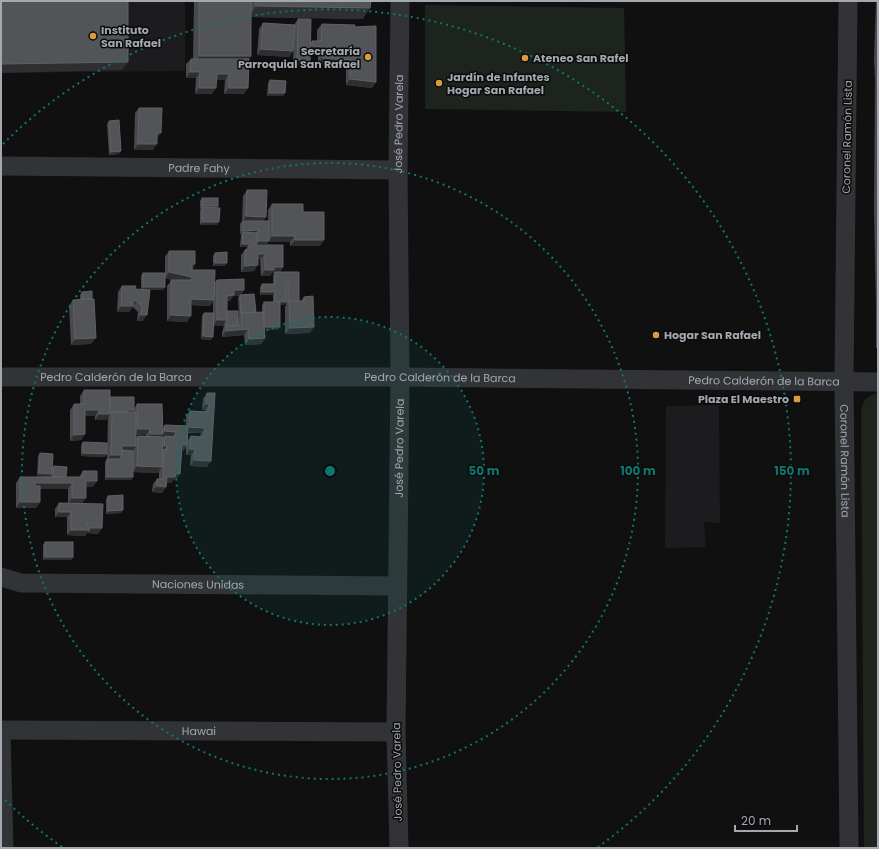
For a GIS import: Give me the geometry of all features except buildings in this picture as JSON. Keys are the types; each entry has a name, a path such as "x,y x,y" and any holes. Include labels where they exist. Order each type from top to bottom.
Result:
{"street":[{"name":"José Pedro Varela","path":"399,848 396,732 400,377 398,170 400,1"},
{"name":"Coronel Ramón Lista","path":"848,1 844,382 849,848"},
{"name":"Padre Fahy","path":"1,166 398,170"},
{"name":"Pedro Calderón de la Barca","path":"1,377 400,377 878,382"},
{"name":"Naciones Unidas","path":"1,576 21,583 397,586"},
{"name":"Hawai","path":"1,730 396,732"},
{"path":"1,734 4,848"}],"shaded area":[{"name":"Instituto San Rafael","path":"1,1 185,1 185,71 1,73"},
{"name":"Ateneo San Rafel","path":"425,5 624,8 626,112 425,109"},
{"path":"878,393 878,848 864,848 861,415 862,406 865,400"},
{"path":"719,405 720,523 704,522 706,547 665,548 666,406"}],"place":[{"name":"Instituto San Rafael","path":"93,36"},
{"name":"Secretaría Parroquial San Rafael","path":"368,57"},
{"name":"Ateneo San Rafel","path":"525,58"},
{"name":"Jardín de Infantes Hogar San Rafael","path":"439,83"},
{"name":"Hogar San Rafael","path":"656,335"},
{"name":"Plaza El Maestro","path":"797,399"}]}
